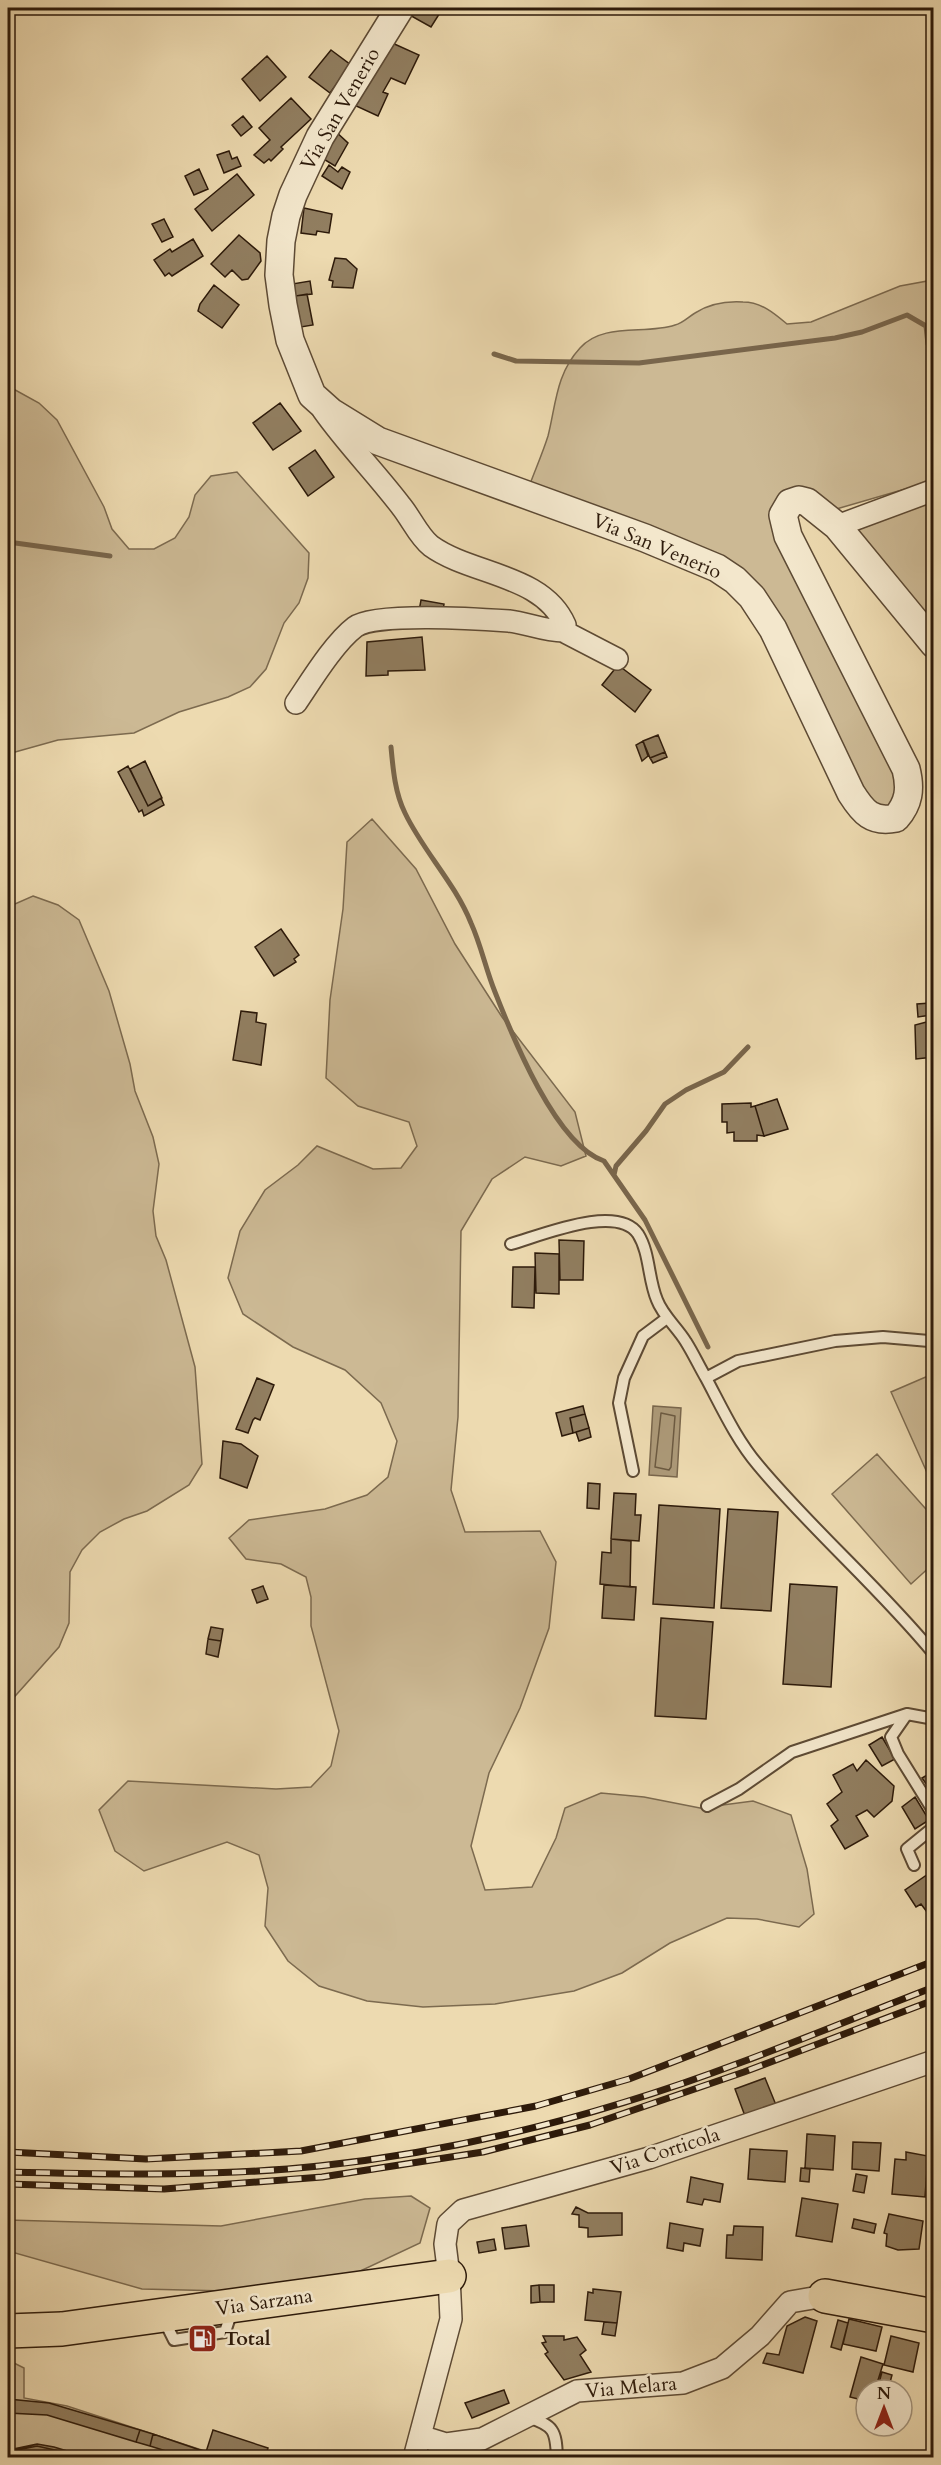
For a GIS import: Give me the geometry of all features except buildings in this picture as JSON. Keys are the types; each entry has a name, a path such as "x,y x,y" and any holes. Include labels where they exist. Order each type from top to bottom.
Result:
{"main road":[{"name":"Via Sarzana","path":"8,2331 62,2329 449,2276"},
{"path":"825,2296 933,2316"}],"street":[{"name":"Via San Venerio","path":"400,8 320,136 286,216 281,241 279,275 283,305 290,340 312,395 331,412 378,441 645,538 717,568 735,580 752,597 773,629 851,793 861,810 869,817 886,820 896,818 906,804 909,790 906,769 788,536 783,515 790,503 799,500 816,508 837,526 933,644"},
{"path":"312,395 428,544 453,561 502,576 538,593 560,614 564,625 563,631"},
{"path":"837,526 933,490"},
{"path":"296,703 327,659 355,627 372,619 394,616 510,621 563,631 617,659"},
{"name":"Via Corticola","path":"414,2457 451,2319 445,2244 448,2224 463,2210 650,2158 933,2061"},
{"name":"Via Melara","path":"420,2436 446,2444 482,2439 578,2391 683,2383 722,2368 760,2336 790,2302 825,2296"}],"lane":[{"path":"511,1244 586,1223 609,1220 625,1222 637,1233 645,1252 657,1301 667,1318 686,1341 734,1431 758,1465 904,1618 933,1654"},
{"path":"633,1471 619,1403 624,1378 643,1336 667,1318"},
{"path":"706,1378 738,1361 835,1341 883,1337 929,1341 933,1346"},
{"path":"707,1806 739,1789 792,1752 907,1714 933,1719"},
{"path":"907,1714 891,1737 898,1754 933,1812"},
{"path":"914,1865 907,1849 933,1827"},
{"path":"528,2417 547,2424 554,2431 557,2457"}],"shaded area":[{"path":"933,280 933,481 833,510 784,495 897,772 894,805 874,808 760,591 530,484 548,436 561,379 572,358 589,340 612,332 675,325 706,307 731,302 750,302 761,306 787,324 811,322 900,286"},
{"path":"8,386 39,403 57,420 104,507 112,529 129,549 154,549 175,538 189,517 195,495 211,476 237,472 309,553 308,578 299,603 284,623 266,669 250,687 228,697 179,712 134,733 58,740 8,754"},
{"path":"933,500 933,628 854,531"},
{"path":"372,819 416,869 455,944 502,1017 575,1112 586,1156 561,1166 525,1157 492,1179 461,1231 458,1417 451,1490 465,1532 540,1531 556,1562 549,1628 520,1708 489,1773 471,1846 485,1890 532,1887 556,1838 565,1808 601,1793 644,1797 700,1808 753,1801 791,1815 807,1869 814,1914 799,1927 757,1919 727,1918 670,1943 622,1973 574,1991 495,2004 423,2007 367,2001 319,1986 288,1961 265,1926 268,1888 259,1855 227,1842 144,1871 115,1851 99,1810 128,1781 276,1789 311,1787 331,1766 339,1731 311,1626 311,1597 306,1577 281,1564 246,1559 229,1538 249,1520 325,1509 367,1495 388,1477 397,1441 381,1403 345,1370 293,1347 243,1314 228,1278 240,1231 265,1190 298,1165 317,1146 373,1169 401,1168 417,1146 409,1122 358,1106 326,1078 330,1000 343,909 347,842"},
{"path":"33,896 58,905 79,920 109,991 130,1064 135,1091 153,1137 159,1164 153,1211 156,1236 166,1260 195,1367 202,1464 189,1485 147,1511 124,1519 100,1532 82,1550 70,1572 69,1623 59,1647 8,1704 8,907"},
{"path":"928,1376 934,1388 933,1475 929,1477 891,1392"},
{"path":"877,1454 933,1517 933,1564 911,1584 832,1494"},
{"path":"411,2196 430,2208 420,2243 354,2274 226,2291 142,2289 8,2251 8,2220 221,2226 365,2199"},
{"path":"8,2360 24,2368 24,2398 67,2406 223,2457 8,2457"}],"water":[{"path":"653,1406 681,1408 677,1477 649,1475"}],"waterway":[{"path":"494,354 516,361 639,363 835,338 862,332 907,315 926,326 928,344 934,353"},
{"path":"8,542 110,556"},
{"path":"391,747 395,781 402,805 412,827 464,908 475,931 503,1012 538,1088 569,1134 586,1151 604,1161 645,1220 708,1347"},
{"path":"614,1175 616,1166 646,1131 665,1104 686,1090 724,1072 748,1047"}],"railway":[{"path":"8,2152 146,2159 301,2151 536,2106 629,2079 934,1961"},
{"path":"8,2172 164,2174 241,2172 319,2166 426,2151 534,2128 639,2098 766,2053 934,1987"},
{"path":"8,2184 164,2189 322,2177 483,2152 590,2125 744,2072 934,2000"}],"place":[{"name":"Total","path":"203,2338"}]}
